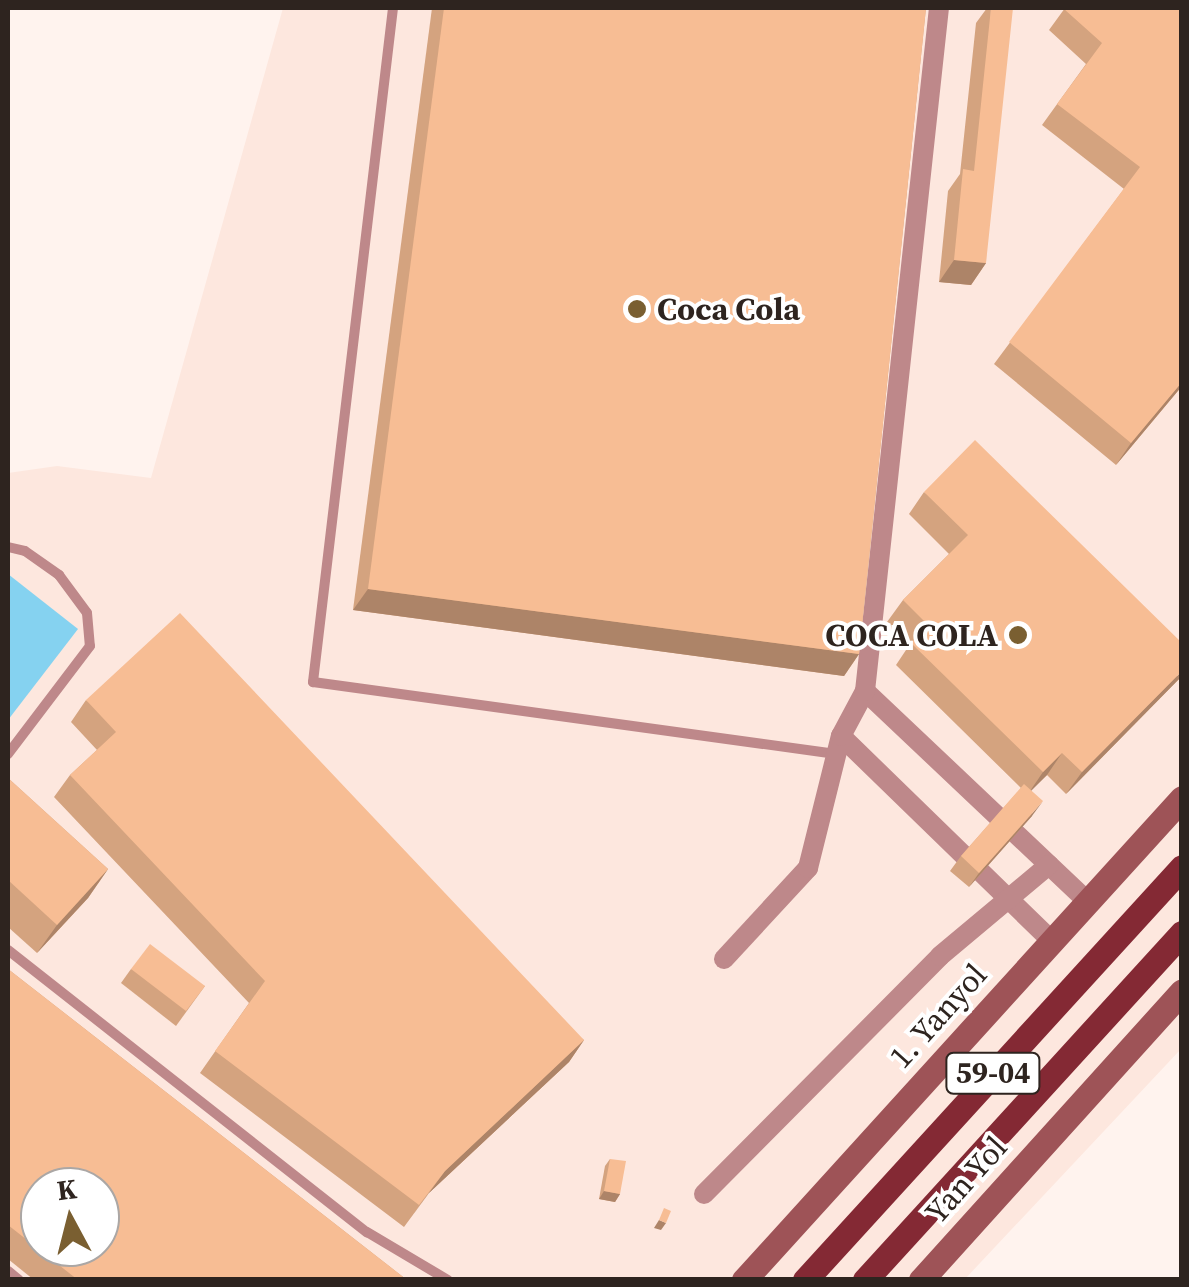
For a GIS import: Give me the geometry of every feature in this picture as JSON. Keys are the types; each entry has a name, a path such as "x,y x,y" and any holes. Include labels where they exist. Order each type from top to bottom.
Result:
{"main road":[{"name":"1. Yanyol","path":"744,1280 1182,798"},
{"name":"59-04","path":"805,1280 1182,867"},
{"name":"59-04","path":"866,1280 1182,933"},
{"name":"Yan Yol","path":"921,1280 1182,991"}],"street":[{"path":"724,958 808,868 839,745 865,691 940,8"},
{"path":"865,691 1087,901"},
{"path":"839,745 1051,940"},
{"path":"704,1194 940,956 1011,902 1049,865"}],"lane":[{"path":"392,8 313,682 839,745"},
{"path":"8,547 25,551 59,575 87,613 90,646 8,754"},
{"path":"8,950 366,1232 448,1280"},
{"path":"8,1271 19,1280"}],"shaded area":[{"path":"283,8 1181,8 1181,1049 965,1279 8,1279 8,473 57,466 151,478"}],"water":[{"path":"8,574 78,629 8,720"}],"building":[{"name":"Coca Cola","path":"444,8 926,8 859,654 368,589"},
{"path":"991,8 1013,8 986,263 954,260 963,169 974,171"},
{"path":"1065,8 1182,8 1182,382 1131,443 1009,342 1140,167 1057,104 1102,43"},
{"name":"COCA COLA","path":"975,440 1182,643 1182,671 1082,772 1062,753 1043,772 911,643 928,625 903,600 968,535 924,492"},
{"path":"180,613 584,1040 445,1171 419,1205 215,1051 265,981 70,775 116,732 86,700"},
{"path":"8,778 108,869 57,925 8,880"},
{"path":"1024,784 1043,801 979,873 961,856"},
{"path":"150,944 205,986 186,1011 131,969"},
{"path":"8,969 407,1280 78,1280 61,1267 120,1267 120,1167 20,1167 20,1234 8,1225"},
{"path":"610,1159 626,1161 620,1194 604,1191"},
{"path":"664,1208 671,1211 666,1223 659,1220"}],"place":[{"name":"Coca Cola","path":"637,309"},
{"name":"COCA COLA","path":"1018,635"}]}
